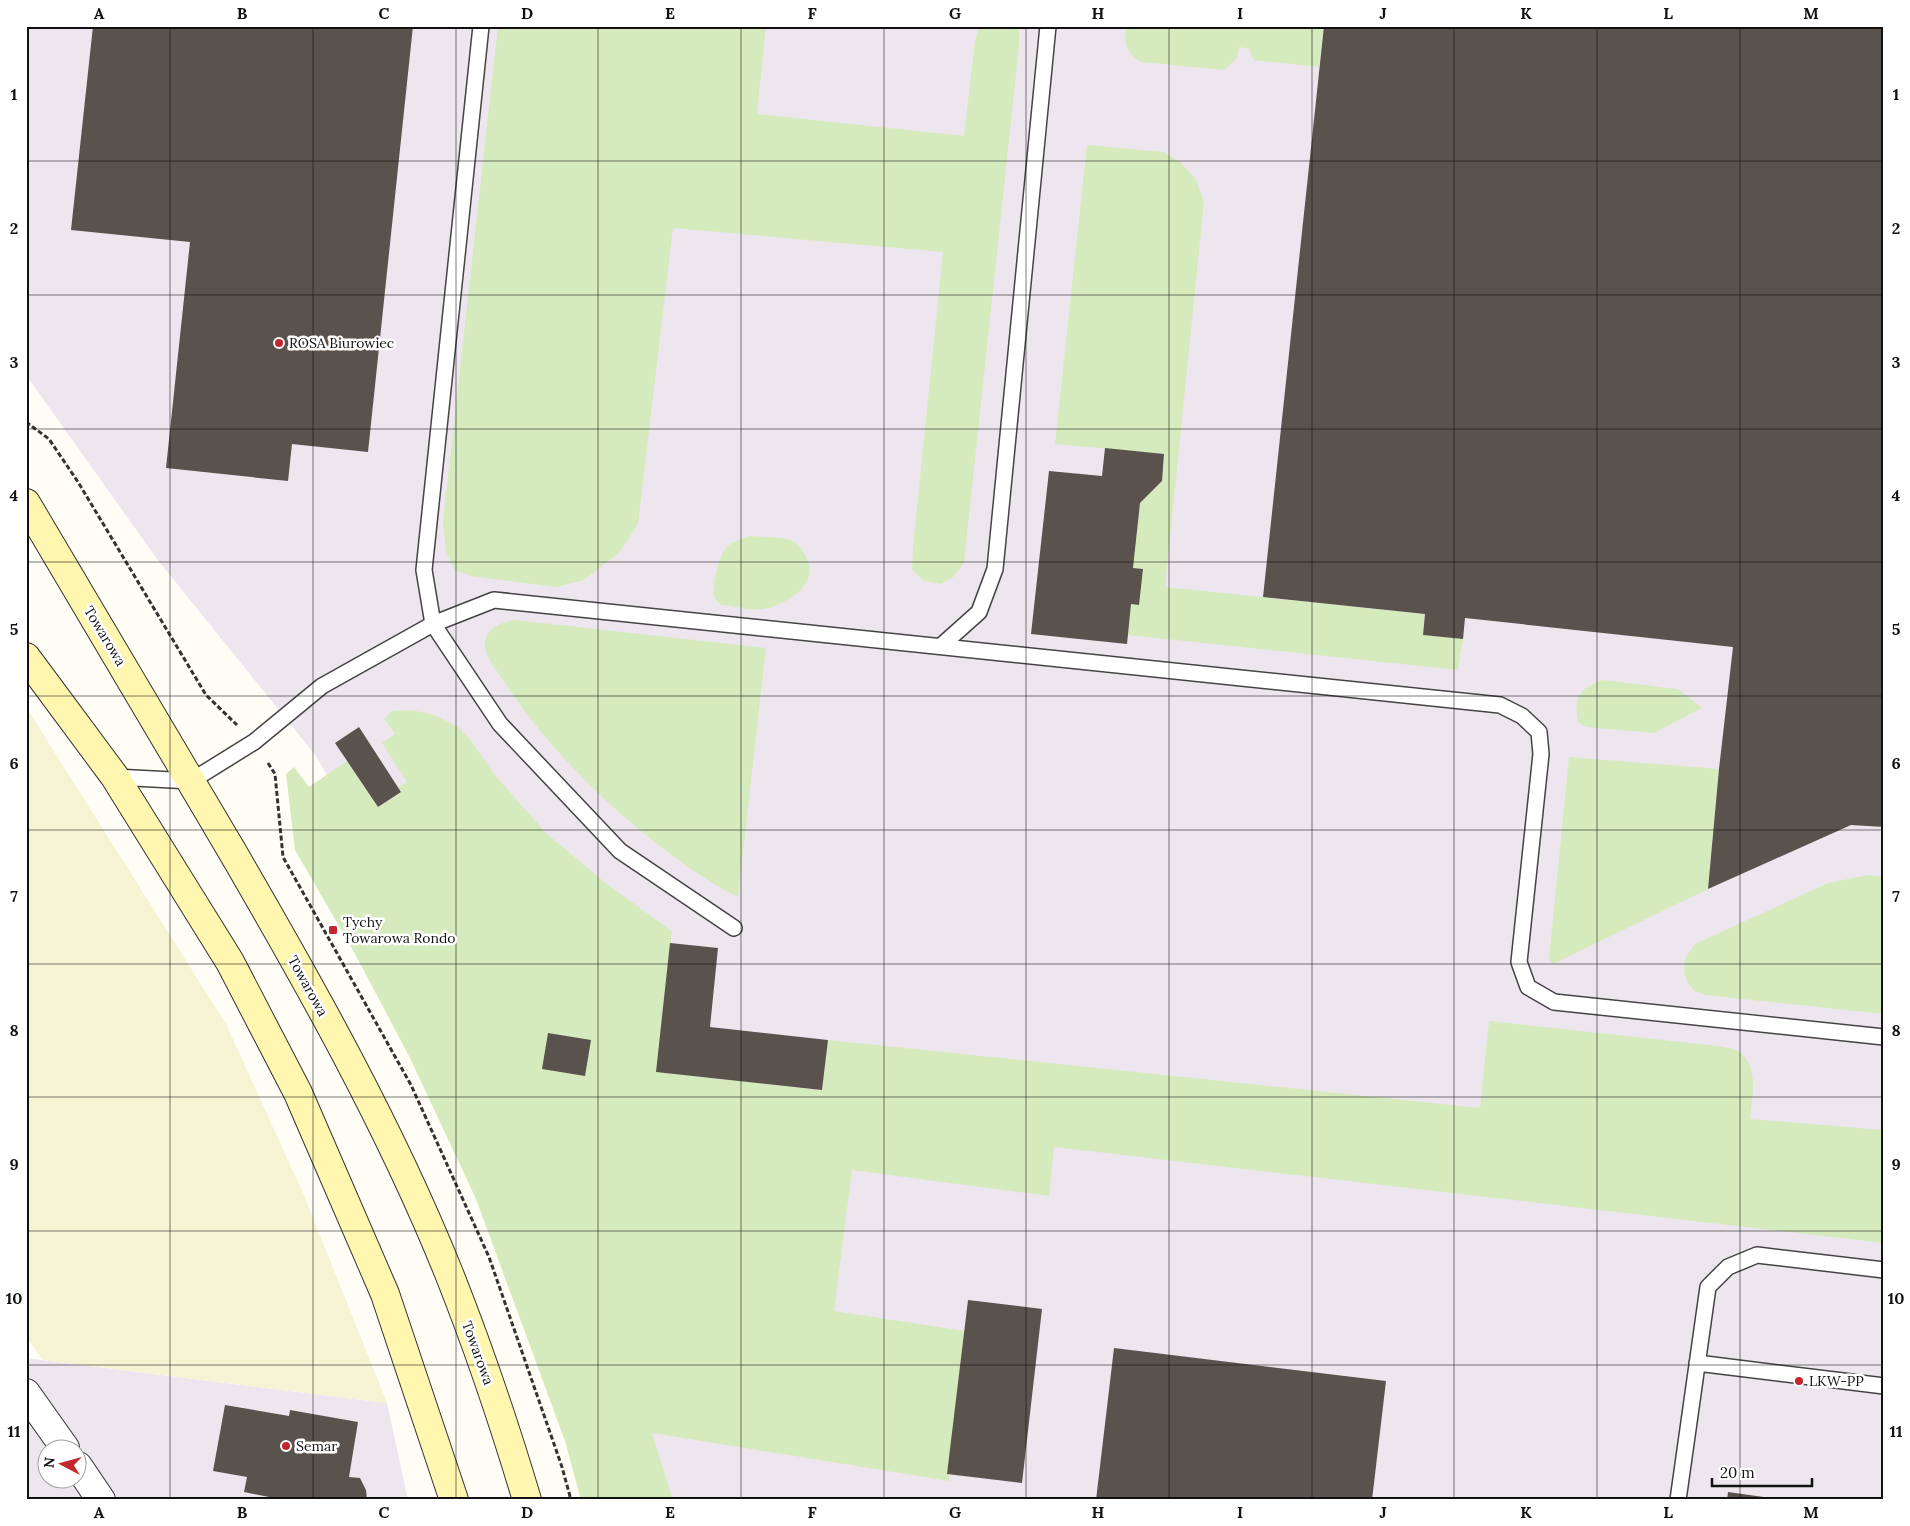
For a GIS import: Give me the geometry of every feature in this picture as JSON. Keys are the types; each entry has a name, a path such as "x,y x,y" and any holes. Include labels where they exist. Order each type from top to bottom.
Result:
{"street":[{"name":"Towarowa","path":"26,503 281,935 355,1071 403,1170 448,1270 490,1382 527,1500"},
{"path":"26,657 115,776 230,962 298,1092 385,1294 454,1500"},
{"path":"26,1393 58,1438"},
{"path":"88,1481 101,1500"}],"lane":[{"path":"481,26 424,570 433,624 500,724 620,851 734,928"},
{"path":"941,646 979,612 996,569 1048,26"},
{"path":"115,776 191,781 254,742 322,686 433,624 494,600 1500,705 1522,716 1539,732 1541,754 1519,962 1528,987 1554,1002 1884,1036"},
{"path":"1678,1500 1708,1287 1728,1267 1757,1254 1884,1270"},
{"path":"1697,1363 1884,1386"}],"path":[{"path":"26,422 49,439 78,482 206,695 254,742 275,774 283,857 411,1085 489,1257 562,1467 571,1500"}],"shaded area":[{"path":"26,26 1884,26 1884,1500 648,1500 495,1072 316,756 157,559 26,375"},
{"path":"26,707 226,1024 303,1193 387,1403 43,1360 26,1337"},
{"path":"26,1358 387,1403 408,1500 26,1500"}],"green space":[{"path":"498,26 766,26 757,114 964,136 975,41 979,26 1019,26 1019,46 964,563 952,578 941,584 924,581 912,570 943,252 673,228 638,524 620,552 584,580 556,587 471,576 455,570 446,552 443,522"},
{"path":"1126,26 1324,26 1319,67 1254,60 1250,49 1239,47 1237,58 1224,70 1141,62 1132,55 1127,47 1125,38"},
{"path":"1087,145 1164,152 1180,162 1196,179 1204,202 1165,587 1425,614 1423,635 1463,639 1458,670 1128,635 1131,604 1139,605 1143,569 1133,568 1140,503 1162,481 1164,454 1055,444"},
{"path":"751,536 793,541 802,549 807,559 808,577 798,592 772,607 753,609 721,605 715,599 714,586 722,555 726,548 733,543"},
{"path":"515,620 766,648 738,897 690,869 625,818 567,762 532,721 491,663 485,647 485,641 490,631 499,625"},
{"path":"1602,680 1678,689 1702,708 1654,733 1586,727 1578,722 1578,700 1583,690"},
{"path":"411,710 435,715 458,727 472,742 494,774 546,833 608,885 672,931 657,1072 822,1090 828,1040 1480,1108 1489,1021 1718,1046 1738,1051 1745,1057 1749,1065 1753,1082 1750,1119 1884,1130 1884,1243 1054,1147 1049,1196 852,1170 834,1311 965,1331 949,1481 652,1433 673,1500 581,1500 565,1441 476,1199 410,1058 354,952 295,850 286,774 294,767 309,787 347,761 378,807 401,792 398,787 407,782 382,743 395,734 384,719 392,711"},
{"path":"1569,757 1719,769 1708,889 1553,964 1549,959"},
{"path":"1868,875 1884,877 1884,1014 1705,995 1694,991 1688,983 1684,973 1685,958 1695,944 1828,883"}],"building":[{"name":"ROSA Biurowiec","path":"93,26 413,26 368,452 292,444 288,481 166,468 190,242 71,230"},
{"path":"1324,26 1884,26 1884,827 1851,825 1708,889 1733,647 1465,618 1463,639 1423,635 1425,614 1263,597"},
{"path":"1105,448 1164,454 1162,481 1140,503 1133,568 1143,569 1139,605 1131,604 1127,644 1031,634 1049,471 1102,476"},
{"path":"359,727 401,792 378,807 335,743"},
{"path":"670,943 718,948 710,1027 828,1040 822,1090 656,1072"},
{"path":"548,1033 591,1040 585,1076 542,1069"},
{"path":"968,1300 1042,1309 1022,1483 947,1474"},
{"path":"1114,1348 1386,1381 1372,1500 1096,1500"},
{"name":"Semar","path":"225,1405 289,1416 290,1410 358,1422 349,1477 360,1478 366,1490 367,1500 284,1500 244,1492 247,1477 213,1471"},
{"path":"1728,1492 1778,1499 1778,1500 1727,1500"}],"place":[{"name":"ROSA Biurowiec","path":"279,343"},
{"name":"Tychy Towarowa Rondo","path":"333,930"},
{"name":"LKW-PP","path":"1799,1381"},
{"name":"Semar","path":"286,1446"}]}
